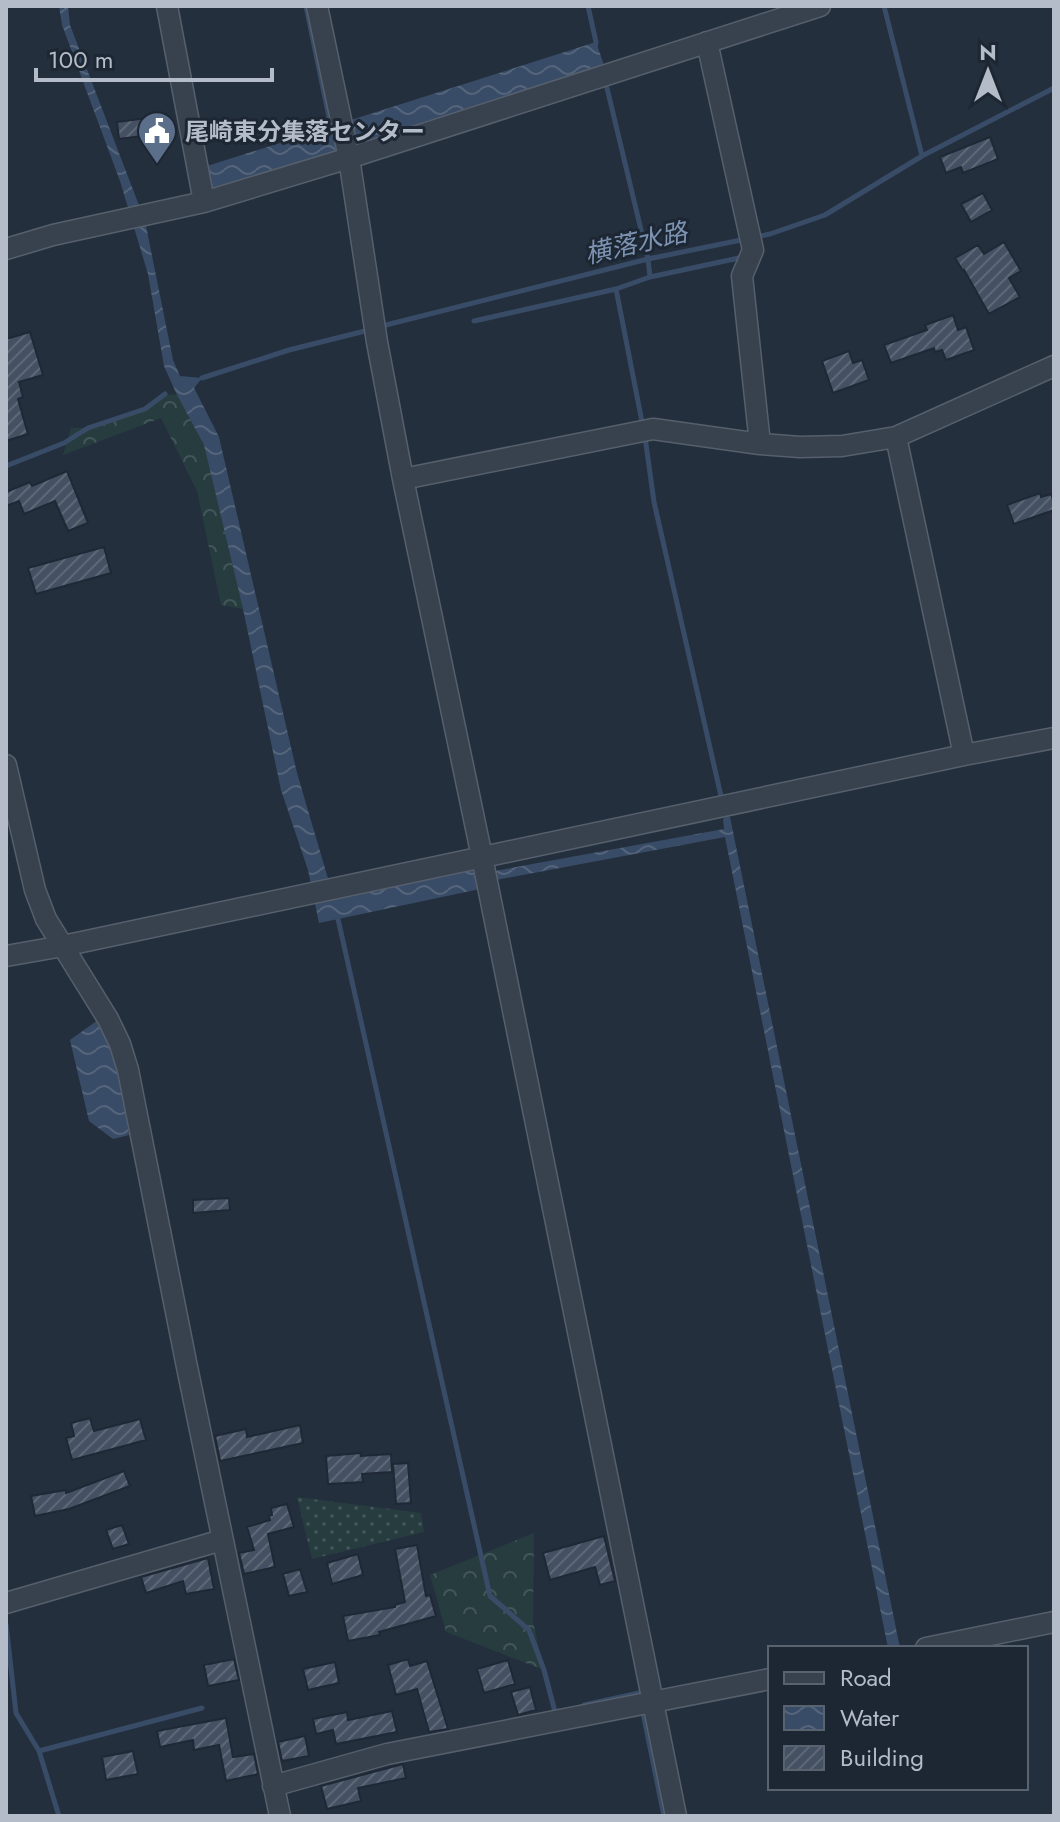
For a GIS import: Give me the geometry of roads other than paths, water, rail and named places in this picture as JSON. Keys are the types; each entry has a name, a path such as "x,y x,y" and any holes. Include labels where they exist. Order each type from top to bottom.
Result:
{"street":[{"path":"167,6 204,202"},
{"path":"317,6 349,158 377,342 403,479 489,892 644,1705 676,1816"},
{"path":"6,249 53,235 204,202 816,7"},
{"path":"707,42 753,250 742,276 760,444"},
{"path":"403,479 645,430 800,447 842,446 896,437 1054,366"},
{"path":"896,437 964,755"},
{"path":"6,956 1054,738"},
{"path":"6,765 35,890 46,919 120,1044 128,1070 280,1816"},
{"path":"7,1602 222,1540"},
{"path":"936,1646 1054,1622"},
{"path":"273,1786 387,1754 768,1679"}],"water":[{"path":"59,6 68,6 70,25 145,221 173,360 180,376 202,378 194,388 219,437 297,773 334,899 476,869 478,874 724,829 723,819 730,817 900,1646 888,1646 725,837 480,883 480,889 319,923 308,870 281,790 204,445 164,366 148,274 120,181 62,25"},
{"path":"596,42 604,65 358,143 351,120"},
{"path":"331,127 336,151 212,190 207,166"},
{"path":"98,1020 118,1069 129,1135 113,1139 89,1121 70,1040"}],"waterway":[{"path":"306,6 330,130"},
{"path":"588,6 595,48"},
{"path":"884,6 922,156"},
{"path":"607,88 650,277 616,289 643,427"},
{"name":"横落水路","path":"756,237 825,215 922,156 1054,88"},
{"name":"横落水路","path":"378,327 648,259 746,239"},
{"path":"650,277 739,258"},
{"path":"474,321 616,289"},
{"name":"横落水路","path":"202,378 289,350 369,330"},
{"name":"横落水路","path":"6,466 64,443 88,428 145,409 165,394"},
{"path":"645,437 654,502 721,796"},
{"path":"338,919 490,1596 529,1630 555,1712 558,1711"},
{"path":"6,1624 16,1713 39,1751 59,1816"},
{"path":"584,1705 639,1693 640,1698"},
{"path":"39,1751 202,1708"},
{"path":"642,1708 664,1816"}],"place":[{"name":"尾崎東分集落センター","path":"157,165"}]}
